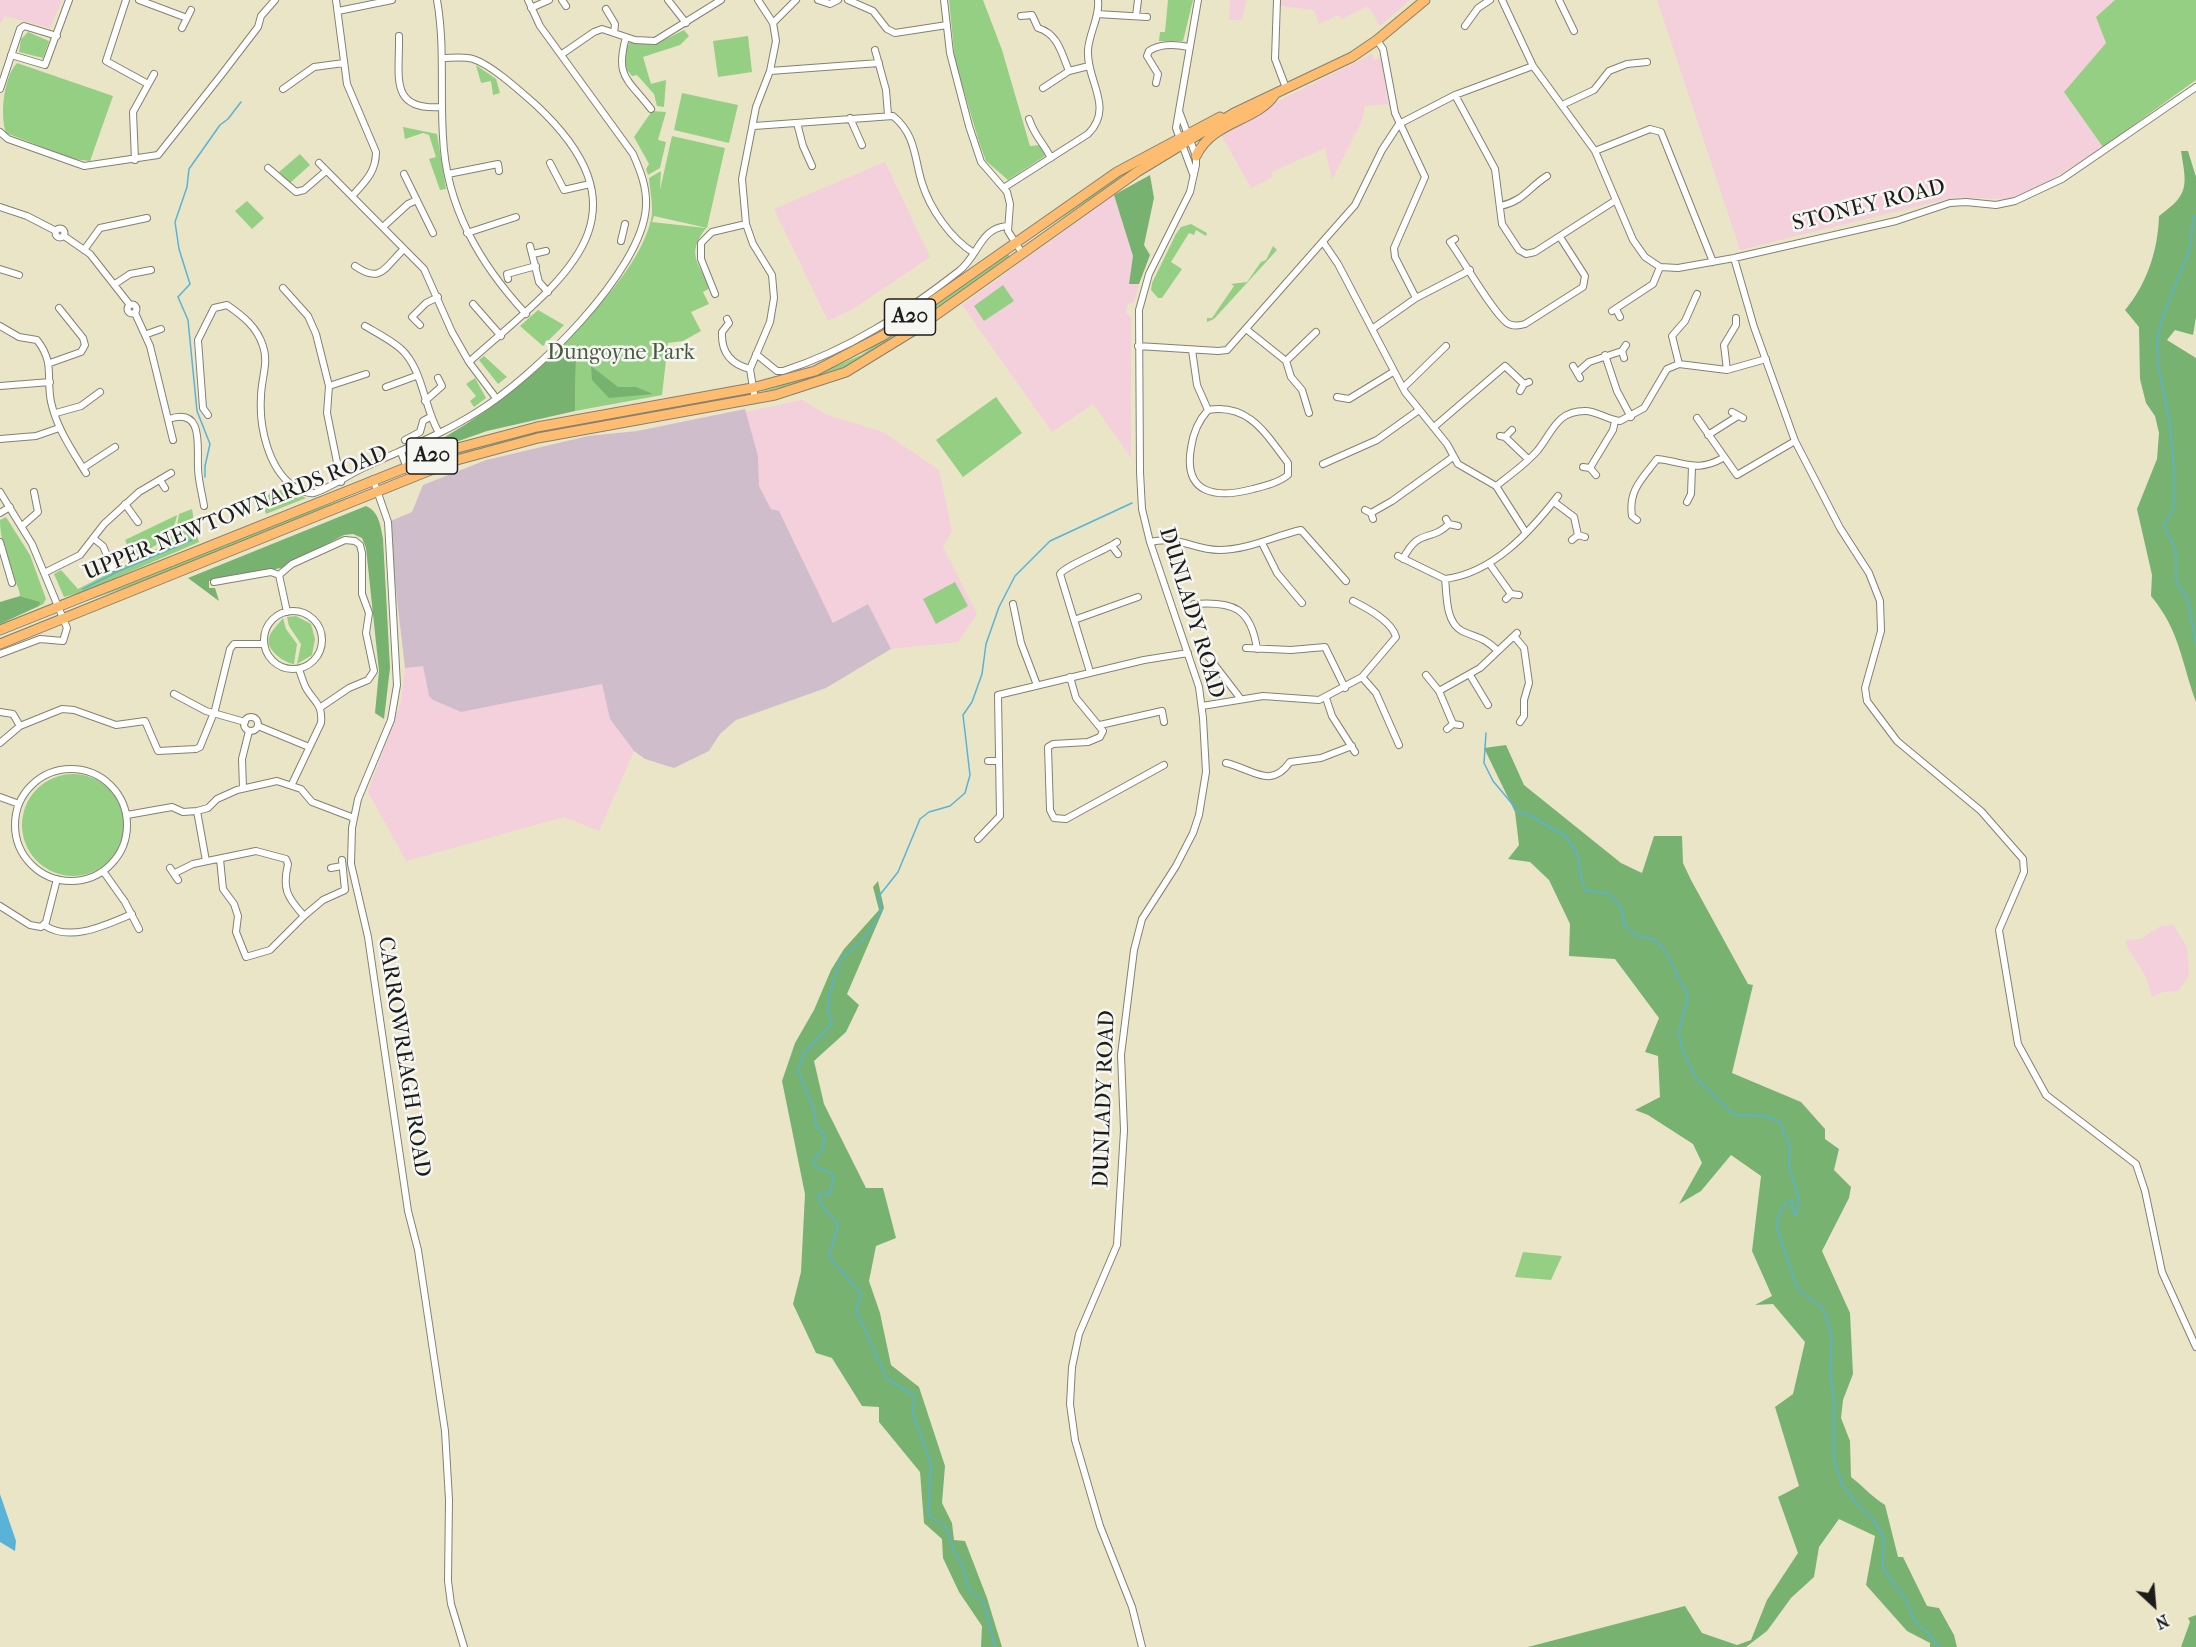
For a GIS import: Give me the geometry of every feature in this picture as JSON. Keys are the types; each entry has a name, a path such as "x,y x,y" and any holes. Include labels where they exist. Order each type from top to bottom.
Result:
{"highway":[{"name":"UPPER NEWTOWNARDS ROAD","path":"0,644 376,486 406,466 459,447 537,427 752,388 815,371 862,349 1117,172 1352,57 1377,40 1425,0"},
{"path":"1196,156 1215,132 1268,104 1275,94"},
{"name":"UPPER NEWTOWNARDS ROAD","path":"0,630 290,513 376,486 410,478 488,450 538,438 755,400 821,382 857,366 916,329 1184,138"}],"street":[{"path":"11,55 45,65 69,0"},
{"path":"126,0 106,61 148,84"},
{"path":"139,0 187,18"},
{"path":"0,132 8,139 84,166 151,158 163,150 171,136 258,27 261,16 268,5 275,0"},
{"path":"336,0 347,84 376,152 376,163 370,177 353,195"},
{"path":"338,11 391,0"},
{"path":"437,0 442,27 443,144 454,201 467,233 497,281 526,314"},
{"path":"208,415 203,408 198,340 214,308 227,305 251,324 264,347 266,360 261,412 268,445 282,477 298,489 310,494 341,482 360,469 439,434 496,398 532,369 578,324 618,273 638,238 646,206 641,172 633,154 540,26 528,0"},
{"path":"531,8 549,0"},
{"path":"668,0 686,23"},
{"path":"561,54 602,29 646,42 655,41 721,0"},
{"path":"755,400 750,369 770,322 774,284 766,263 753,244 746,224 742,179 756,107 770,71 776,41 773,23 758,0"},
{"path":"773,23 796,0"},
{"path":"818,0 830,4 837,0"},
{"path":"848,0 873,11 887,28 895,33 947,25"},
{"path":"944,0 955,74 978,155 987,170 1005,187 1010,204 1007,226 1022,253"},
{"path":"1005,187 1088,134 1099,118 1101,99 1089,66 1089,41 1097,14 1098,0"},
{"path":"1136,16 1138,0"},
{"path":"1196,156 1176,128 1198,0"},
{"path":"1276,0 1275,59 1286,88"},
{"path":"1465,26 1478,8 1490,0"},
{"path":"1502,0 1533,66 1595,151 1633,240 1645,257 1660,267 1653,284 1614,310 1620,317"},
{"path":"1559,0 1574,31"},
{"path":"606,9 615,24 614,33"},
{"path":"182,28 191,10"},
{"path":"1097,14 1146,17"},
{"path":"1021,16 1032,15 1038,28 1049,31 1055,38 1069,71"},
{"path":"1,84 16,39 24,26 57,36"},
{"path":"399,36 399,75 403,95 412,105 419,108 442,107"},
{"path":"626,37 620,57 621,71 651,109"},
{"path":"1377,40 1383,50 1399,124 1425,177 1394,248 1395,257 1416,298"},
{"path":"1156,83 1158,74 1150,62 1149,51 1156,46 1189,47"},
{"path":"876,50 886,90 888,115"},
{"path":"442,58 474,59 533,103 577,152 590,184 592,211 586,241 577,258 526,314 469,362"},
{"path":"1562,105 1594,90 1609,71 1627,64 1641,65 1647,62"},
{"path":"283,89 314,67 344,63"},
{"path":"770,71 879,63"},
{"path":"1043,88 1069,71 1089,66"},
{"path":"1137,346 1227,350 1355,205 1382,150 1399,124 1455,95 1533,66"},
{"path":"135,160 131,120 154,74"},
{"name":"STONEY ROAD","path":"1660,267 1678,268 1734,258 1896,220 1950,203 1966,201 1996,205 2024,198 2062,179 2196,87"},
{"path":"1455,95 1496,169 1502,224 1522,253 1535,252 1616,200"},
{"path":"754,126 893,116 904,126 914,143 922,183 933,206 961,243 975,253"},
{"path":"850,118 862,145"},
{"path":"1029,119 1035,138 1044,144 1051,158"},
{"path":"797,123 803,146 812,166"},
{"path":"1595,151 1650,129 1661,132 1713,262"},
{"path":"1184,138 1193,175"},
{"path":"0,140 8,139"},
{"name":"DUNLADY ROAD","path":"1142,1647 1132,1607 1100,1526 1075,1440 1070,1404 1072,1366 1079,1334 1118,1245 1124,1130 1121,1055 1134,950 1142,919 1186,848 1199,815 1206,772 1202,706 1188,653 1149,542 1141,494 1137,346 1139,310 1144,287 1186,200 1196,156"},
{"path":"319,163 384,226 424,270 438,297 452,333 469,362 496,398"},
{"path":"550,163 564,190 590,184"},
{"path":"448,174 498,164 499,171"},
{"path":"268,168 296,192 304,190 326,171"},
{"path":"404,174 433,233"},
{"path":"1500,206 1521,199 1533,185 1547,176"},
{"path":"384,226 408,204 417,200"},
{"path":"0,207 27,216 56,231 62,229 64,236 84,250 115,284 130,305 129,312 135,313 147,334 173,440"},
{"path":"467,233 516,217"},
{"path":"84,250 100,228 147,218"},
{"path":"715,294 701,259 701,243 712,231 746,224"},
{"path":"756,354 777,371 831,354 888,321 960,270 975,253 989,230 1007,226"},
{"path":"621,241 625,228 638,238"},
{"path":"1455,239 1450,242 1505,320 1513,326 1522,325 1583,286 1585,276 1560,237"},
{"path":"1323,242 1338,264 1402,388 1466,470 1496,486 1526,533"},
{"path":"530,246 539,282 548,292"},
{"path":"355,266 369,276 377,275 404,249"},
{"path":"533,254 546,251"},
{"path":"1734,258 1795,441 1840,528 1869,573 1880,601 1882,620 1879,643 1865,688 1870,707 1897,741 1990,819 2023,859 2024,873 1999,930 2015,1033 2022,1053 2046,1095 2136,1164 2145,1191 2162,1272 2196,1347"},
{"path":"508,279 507,274 536,266"},
{"path":"0,269 19,275"},
{"path":"115,284 130,274 151,270"},
{"path":"1372,329 1416,298 1470,270"},
{"path":"283,288 308,316 316,334 329,386 327,413 341,482"},
{"path":"1679,364 1672,336 1685,321 1697,294"},
{"path":"420,325 412,318 426,303 438,297"},
{"path":"1685,298 1693,301"},
{"path":"473,304 501,336"},
{"path":"50,363 81,352 86,345 59,308"},
{"path":"727,319 729,324 722,332 725,353 734,363 750,369"},
{"path":"1727,370 1724,345 1738,323"},
{"path":"0,326 19,337 37,340 50,363 52,404 59,428 84,471 115,447"},
{"path":"365,326 400,348 413,365 430,417 439,434"},
{"path":"147,334 161,329"},
{"path":"1246,329 1286,361 1291,377 1302,390 1309,413"},
{"path":"1286,361 1318,330"},
{"path":"1402,388 1446,346"},
{"path":"1192,350 1197,386 1208,410"},
{"path":"1577,372 1589,362 1605,355 1624,351"},
{"path":"1605,355 1617,391 1631,417"},
{"path":"1496,486 1538,450 1554,424 1573,412 1588,411 1615,421 1631,417 1644,408 1667,369 1679,364 1727,370 1766,358"},
{"path":"1434,427 1505,366 1524,386"},
{"path":"1337,397 1349,399 1393,372"},
{"path":"329,386 366,374"},
{"path":"386,387 416,376"},
{"path":"425,401 442,386 438,378"},
{"path":"0,386 50,382"},
{"path":"56,413 81,406 100,392"},
{"path":"1231,409 1252,419 1288,463 1288,475 1271,484 1232,494 1214,493 1201,488 1192,477 1189,463 1196,428 1208,410 1231,409"},
{"path":"1323,464 1377,440 1419,410"},
{"path":"1708,435 1738,415"},
{"path":"169,419 180,416 189,418 194,426 199,441 198,467 204,506"},
{"path":"405,440 420,432 423,421 430,417"},
{"path":"1697,418 1734,474 1742,474 1795,441"},
{"path":"1596,474 1587,468 1613,430 1615,421"},
{"path":"0,439 36,436 59,428"},
{"path":"1512,430 1502,437 1528,459"},
{"path":"401,452 410,478"},
{"path":"1370,514 1454,457"},
{"path":"1624,518 1634,518 1632,494 1643,475 1658,459 1692,467 1707,467 1723,458"},
{"path":"1687,502 1691,494 1692,467"},
{"path":"44,573 74,560 125,504 171,473"},
{"path":"160,480 165,489"},
{"name":"CARROWREAGH ROAD","path":"376,486 388,522 397,685 391,720 364,782 354,818 351,864 368,937 408,1211 418,1250 445,1431 449,1500 448,1581 453,1611 464,1647"},
{"path":"0,492 22,526 63,618 67,635 63,641 40,639 0,654"},
{"path":"22,526 38,512 33,492"},
{"path":"1691,494 1698,496"},
{"path":"1458,526 1447,521 1440,531 1415,540 1401,557 1445,579 1470,572 1489,563 1526,533 1556,499 1574,517 1578,538"},
{"path":"125,504 138,522"},
{"path":"0,513 10,507"},
{"path":"1149,542 1171,539 1221,550 1262,543 1303,531 1344,578 1334,580"},
{"path":"93,538 103,546 115,566 104,571"},
{"path":"279,575 292,564 345,540 355,541 363,553 363,594 369,613 366,633 373,660 373,676 321,707"},
{"path":"0,542 12,583"},
{"path":"1262,543 1272,564 1300,600 1291,604"},
{"path":"1090,672 1061,572 1115,544 1118,554"},
{"path":"1489,563 1509,596 1520,595"},
{"path":"214,582 271,572 279,575"},
{"path":"279,575 286,612"},
{"path":"1445,579 1449,610 1456,626 1462,631 1485,638 1498,651"},
{"path":"1074,620 1136,598 1136,607"},
{"path":"1202,706 1263,696 1310,702 1326,698 1362,677 1395,642 1396,634 1366,607 1353,602"},
{"path":"1194,604 1229,604 1247,617 1252,624 1257,649"},
{"path":"1006,612 1013,607 1021,643 1037,685"},
{"path":"296,611 312,618 321,634 320,652 315,659 299,669 283,668 275,664 264,644 270,623 286,612 296,611"},
{"path":"1439,691 1470,675 1516,635 1526,655 1525,669 1529,683 1524,700 1524,718"},
{"path":"0,743 20,726 69,708 116,725 145,721 158,751 167,752 200,747 213,713 230,649 234,644 264,644"},
{"path":"1246,648 1326,648 1345,688"},
{"path":"974,829 979,836 1000,818 998,695 1090,672 1188,653"},
{"path":"1207,655 1240,698"},
{"path":"292,784 321,723 321,707 306,687 299,669"},
{"path":"1426,675 1439,691 1453,726"},
{"path":"1470,675 1488,705"},
{"path":"1070,677 1076,698 1100,725 1102,733 1098,739 1053,744 1048,747 1050,810 1054,819 1066,819 1160,772 1164,765"},
{"path":"1362,677 1376,693 1399,742 1407,738"},
{"path":"174,694 213,713 244,722 254,717 258,726 309,747"},
{"path":"1230,767 1273,777 1278,776 1293,762 1321,758 1353,749 1332,716 1326,698"},
{"path":"1100,725 1162,711 1164,722"},
{"path":"0,712 13,714 20,726"},
{"path":"244,722 244,726 249,731"},
{"path":"243,788 242,759 249,731 258,726"},
{"path":"988,761 999,761"},
{"path":"1293,762 1294,771"},
{"path":"73,768 92,772 109,782 121,797 127,815 124,844 118,856 103,871 83,880 57,879 31,864 20,849 14,830 18,804 24,793 37,779 54,770 73,768"},
{"path":"127,815 172,807 183,812 197,811 208,808 217,799 243,788 277,781 292,784 301,789 312,802 354,818"},
{"path":"0,797 18,804"},
{"path":"197,811 206,861"},
{"path":"170,868 177,876 189,865 256,852 286,859 288,864 284,882 287,894 304,916"},
{"path":"219,859 223,889 238,916 236,932 246,957 270,950 323,900 345,890 342,863 331,868"},
{"path":"103,871 140,929"},
{"path":"44,925 57,879"},
{"path":"0,906 30,925 44,925 53,931 88,930 132,914"}],"shaded area":[{"path":"0,0 62,0 50,28 5,16 0,24"},
{"path":"1230,0 1249,0 1246,1 1242,20 1229,20"},
{"path":"1281,0 1410,0 1380,26 1368,6 1342,19 1338,15 1319,24 1314,10 1281,6"},
{"path":"1657,0 2115,0 2096,17 2106,43 2064,92 2103,147 2036,189 2007,199 1955,197 1740,250"},
{"path":"1372,54 1374,60 1381,58 1388,104 1365,106 1362,121 1332,180 1325,148 1271,172 1273,177 1251,188 1222,136 1248,116"},
{"path":"885,162 930,257 853,309 828,321 774,209"},
{"path":"1114,195 1144,265 1134,302 1128,304 1126,313 1131,317 1131,458 1093,404 1052,432 962,305"},
{"path":"802,400 827,415 883,432 939,470 952,531 943,547 977,614 958,642 891,649 868,605 833,624 779,511 771,509 759,486 758,456 745,412"},
{"path":"745,409 758,456 759,486 771,509 779,511 833,623 868,604 891,649 826,688 736,720 720,734 709,751 674,768 645,759 634,751 610,719 602,684 461,712 429,696 423,666 405,668 388,522 412,512 423,485 486,460 588,436 637,431"},
{"path":"423,665 429,696 461,712 603,684 610,719 634,751 599,831 564,817 406,861 368,792 401,702 405,668"},
{"path":"2173,925 2187,947 2189,975 2178,991 2163,992 2152,997 2146,977 2126,945 2126,940 2141,939 2161,926"}],"green space":[{"path":"949,0 983,0 1002,50 1030,146 1041,145 1045,156 1008,180 986,161 979,142 955,61"},
{"path":"1168,0 1193,0 1183,41 1159,41 1160,32 1165,32"},
{"path":"2115,0 2196,0 2196,80 2103,147 2064,92 2106,43 2096,17"},
{"path":"684,30 689,36 680,45 643,57 651,84 666,80 664,107 657,106 654,94 637,75 632,76 627,70 623,54 630,42 654,45"},
{"path":"28,32 49,41 43,58 19,52 21,39"},
{"path":"748,36 752,72 718,77 713,41"},
{"path":"17,63 113,96 90,161 73,159 6,133 3,117 4,97 12,70"},
{"path":"476,65 496,79 500,93 493,95 491,81 481,83"},
{"path":"682,93 738,105 729,143 674,130"},
{"path":"652,111 666,112 658,140 666,142 660,168 648,175 646,169 649,164 634,137"},
{"path":"403,127 437,134 446,189 440,190 429,159 436,157 429,135 423,133 405,139"},
{"name":"Dungoyne Park","path":"672,136 725,148 707,228 654,216 652,222 706,228 696,245 695,252 698,264 710,288 703,292 709,304 691,312 701,331 683,341 668,343 662,395 575,411 576,356 562,346 614,288 637,254 652,215 649,178 661,171 660,190"},
{"path":"1162,151 1024,243 1122,173"},
{"path":"2181,151 2188,151 2196,177 2196,317 2193,335 2175,330 2167,340 2196,358 2196,702 2174,634 2161,609 2151,596 2152,575 2137,509 2157,459 2159,433 2155,416 2146,403 2140,379 2139,327 2125,310 2133,300 2150,266 2154,254 2159,216 2176,202 2184,189"},
{"path":"300,154 310,165 290,183 279,172"},
{"path":"1150,175 1154,198 1144,245 1150,255 1139,284 1129,284 1133,256 1114,195"},
{"path":"247,201 264,218 252,229 235,211"},
{"path":"1191,224 1207,233 1206,236 1196,230 1194,235 1189,233 1171,262 1182,269 1162,298 1158,298 1151,290 1152,283 1176,234 1181,227"},
{"path":"1273,246 1277,250 1214,319 1207,322 1207,318 1212,318 1234,286 1231,284 1247,282 1261,262 1266,260"},
{"path":"1007,252 1010,257 936,311 859,362 784,388 760,392 820,373 861,355"},
{"path":"1003,285 1014,301 984,321 974,306"},
{"path":"538,310 564,325 543,346 520,326"},
{"path":"562,346 576,356 575,411 487,431 416,456 416,453 493,406 528,378"},
{"path":"484,356 507,377 498,384 479,360"},
{"path":"591,366 618,387 636,387 653,394 609,398 592,380"},
{"path":"475,378 486,398 474,407 470,401 476,396 466,384"},
{"path":"996,397 1022,433 963,477 936,440"},
{"path":"606,419 621,419 473,451 414,469 460,451 516,435"},
{"path":"286,488 306,498 266,514 261,498"},
{"path":"352,496 352,498 161,575 64,609 265,527"},
{"path":"366,506 376,515 383,538 390,668 384,719 375,713 379,671 366,548 362,538 353,534 344,535 281,568 209,581 209,588 215,588 219,601 188,578"},
{"path":"192,509 196,534 177,525 179,514"},
{"path":"177,515 172,530 161,542 132,557 125,540"},
{"path":"6,517 30,555 46,599 43,604 46,603 32,609 30,599 20,596 6,554 0,520"},
{"path":"177,529 188,532 193,537 197,536 199,542 83,592 64,597 54,574 61,570 78,589 162,546"},
{"path":"955,582 968,606 936,624 923,599"},
{"path":"20,596 40,602 39,606 0,624 0,602"},
{"path":"296,616 311,624 315,639 312,655 297,664 301,644 289,626 287,617"},
{"path":"283,618 286,629 297,644 294,664 276,655 270,647 271,632"},
{"path":"1506,745 1524,785 1621,863 1642,873 1654,836 1682,836 1683,863 1691,880 1748,984 1753,985 1732,1073 1801,1102 1825,1129 1825,1139 1839,1149 1834,1170 1851,1187 1849,1198 1822,1251 1850,1313 1853,1374 1843,1400 1841,1418 1850,1441 1851,1477 1885,1505 1898,1557 1903,1557 1927,1606 1939,1608 1954,1635 1957,1647 1930,1647 1930,1643 1907,1631 1866,1585 1875,1536 1839,1519 1819,1547 1814,1577 1791,1598 1767,1631 1746,1647 1528,1647 1685,1606 1702,1633 1737,1645 1751,1640 1767,1600 1798,1553 1778,1497 1799,1486 1775,1407 1793,1394 1805,1342 1773,1304 1755,1305 1772,1296 1752,1251 1761,1176 1731,1155 1701,1191 1679,1204 1702,1163 1693,1144 1648,1115 1635,1110 1660,1097 1658,1056 1645,1052 1659,1018 1615,959 1569,956 1570,924 1549,880 1530,862 1508,859 1519,845 1515,812 1484,748"},
{"path":"73,774 92,778 109,789 120,806 124,825 120,844 109,861 92,872 73,876 54,872 37,861 26,844 22,825 26,806 37,789 54,778"},
{"path":"878,881 884,908 847,994 859,1005 846,1032 814,1061 824,1104 866,1188 883,1188 896,1238 876,1246 869,1281 880,1313 891,1365 919,1387 945,1466 942,1503 952,1523 954,1540 965,1541 987,1598 1002,1647 981,1647 982,1626 959,1592 943,1558 942,1539 924,1523 920,1472 879,1422 879,1407 862,1406 832,1358 816,1353 793,1304 801,1272 805,1194 782,1081 795,1043 814,1010 831,970 844,949 879,910 873,887"},
{"path":"1523,1252 1562,1256 1551,1280 1515,1277"},
{"path":"2196,1615 2196,1647 2181,1647 2190,1622 2188,1618"}],"water":[{"path":"0,1494 16,1541 15,1551 0,1542"}],"waterway":[{"path":"205,477 210,444 197,411 188,320 178,297 190,284 179,249 175,222 187,187 189,169 220,125 228,119 241,102"},
{"path":"2196,215 2193,219 2190,249 2161,321 2157,344 2159,369 2170,425 2174,469 2174,507 2164,525 2176,551 2176,581 2188,600 2196,645"},
{"path":"995,1647 984,1602 969,1590 962,1563 954,1552 946,1527 928,1515 931,1464 913,1414 915,1396 887,1379 856,1310 861,1293 829,1257 838,1224 821,1205 818,1195 831,1193 833,1174 816,1167 813,1161 822,1150 825,1135 816,1125 814,1109 798,1071 804,1053 832,1024 828,1011 829,997 840,960 862,941 871,929 881,911 879,896 898,872 920,819 929,812 950,806 965,793 970,775 963,715 972,702 982,674 986,644 999,607 1015,576 1050,541 1132,503"},
{"path":"83,589 192,540"},
{"path":"1486,733 1484,763 1493,781 1519,812 1531,816 1567,837 1578,856 1581,878 1586,891 1608,893 1621,907 1624,924 1637,936 1654,939 1666,952 1688,996 1679,1032 1682,1049 1696,1078 1734,1115 1766,1116 1780,1122 1790,1148 1789,1167 1799,1198 1796,1215 1792,1209 1792,1199 1782,1207 1776,1225 1798,1290 1822,1307 1829,1326 1832,1339 1830,1374 1834,1401 1834,1459 1842,1484 1855,1502 1873,1519 1884,1538 1883,1569 1906,1600 1916,1623 1939,1647"}]}
